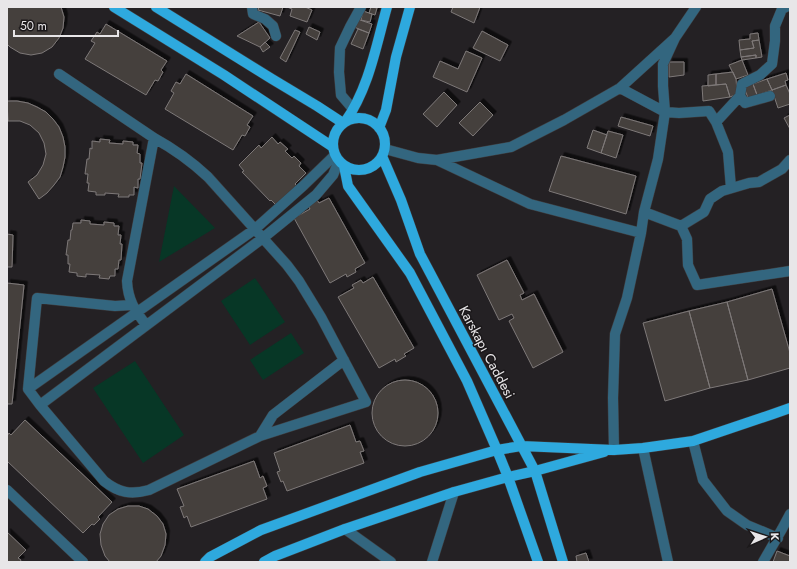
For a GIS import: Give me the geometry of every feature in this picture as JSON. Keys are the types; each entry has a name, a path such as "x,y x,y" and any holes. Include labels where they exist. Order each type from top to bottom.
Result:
{"main road":[{"path":"114,7 224,75 338,157 351,169 358,171 366,170 378,162 383,152 385,141 379,128 367,119 360,118 352,119 344,123 340,126 336,133 333,140 338,157 348,186 410,273 467,381 508,477 538,562"},
{"path":"156,7 344,123"},
{"path":"344,123 353,109 368,76 387,7"},
{"path":"379,128 386,110 396,57 410,7"},
{"name":"Karskapı Caddesi","path":"383,152 420,254 535,471 563,562"},
{"path":"205,562 210,557 261,530 420,472 497,450 521,446 614,450 644,448 693,441 790,408"},
{"path":"264,562 275,556 346,529 454,492 614,450"}],"street":[{"path":"252,7 253,14 265,19 273,26 276,36"},
{"path":"353,109 342,95 339,72 340,48 361,7"},
{"path":"614,450 613,398 616,334 627,298 644,212 658,159 665,112 663,64 675,38 696,7"},
{"path":"716,122 740,96 742,84 760,75 772,64 775,26 782,9 786,7"},
{"path":"383,152 437,160 511,147 564,120 620,88 675,38"},
{"path":"59,74 154,138 182,154 208,177 287,264 299,281 314,304 366,402 260,436 149,490 140,493 116,490 104,481 28,389 37,298 134,308"},
{"path":"620,88 665,112 679,113 709,111 716,122 728,152 731,188"},
{"path":"740,96 746,102 770,96"},
{"path":"146,325 134,308 129,297 127,281 154,138"},
{"path":"28,389 134,308 255,229 338,157"},
{"path":"40,405 263,238 316,195 333,175 338,157"},
{"path":"437,160 530,204 641,233"},
{"path":"681,226 704,212 710,198 731,188 759,182 782,169 790,160"},
{"path":"644,212 681,226 687,239 688,265 697,285 790,271"},
{"path":"260,436 273,415 344,360"},
{"path":"693,441 704,480 727,511 747,525 778,538"},
{"path":"644,448 668,562"},
{"path":"7,490 83,562"},
{"path":"432,562 454,492"},
{"path":"763,562 778,538 790,514"},
{"path":"346,529 391,562"}],"green space":[{"path":"174,186 215,228 159,262"},
{"path":"255,278 285,322 250,345 221,301"},
{"path":"291,333 304,353 263,380 250,360"},
{"path":"135,361 184,435 143,463 93,388"}],"building":[{"path":"7,7 61,7 64,17 63,28 59,38 52,47 42,53 31,55 20,53 7,44"},
{"path":"259,7 283,7 280,16 258,10"},
{"path":"287,7 305,7 312,10 307,22 290,16 292,9"},
{"path":"371,7 377,8 375,15 369,13"},
{"path":"453,7 480,7 474,23 451,12"},
{"path":"363,11 372,14 370,22 361,20"},
{"path":"357,19 372,24 369,33 354,27"},
{"path":"259,22 270,38 260,47 237,36"},
{"path":"106,24 167,61 161,70 163,72 158,81 155,80 146,95 85,59 95,43 91,41 97,32 100,34"},
{"path":"309,27 320,32 317,40 306,34"},
{"path":"358,29 369,33 363,49 351,44"},
{"path":"295,30 300,32 286,62 280,58"},
{"path":"482,31 508,45 500,61 473,48"},
{"path":"758,33 759,40 752,41 754,48 740,50 739,40 750,39 750,34"},
{"path":"759,40 762,57 756,58 756,55 741,57 740,50 754,48 752,41"},
{"path":"265,42 270,47 263,52 260,47"},
{"path":"466,51 482,58 467,92 433,77 440,61 458,69"},
{"path":"756,55 756,58 742,60 741,57"},
{"path":"742,60 748,75 736,79 729,65"},
{"path":"669,62 684,62 684,75 669,77"},
{"path":"733,72 736,79 737,91 735,95 730,97 726,84 716,85 716,74"},
{"path":"786,73 788,80 785,81 786,85 772,90 767,79"},
{"path":"186,74 253,116 247,125 250,127 245,136 242,135 233,150 165,109 174,93 171,91 176,82 180,84"},
{"path":"716,74 716,85 708,86 708,75"},
{"path":"767,79 772,90 757,95 753,84"},
{"path":"726,84 730,97 703,101 702,86"},
{"path":"753,84 757,95 748,98 744,87"},
{"path":"786,85 790,94 790,104 778,108 772,90"},
{"path":"444,92 457,105 437,127 423,114"},
{"path":"7,101 28,103 46,112 59,127 63,137 65,157 60,177 47,193 39,199 28,182 37,175 43,165 46,154 44,143 39,133 30,125 20,121 8,121"},
{"path":"480,102 493,115 473,136 459,123"},
{"path":"790,115 790,129 784,118"},
{"path":"621,117 653,126 650,136 618,126"},
{"path":"593,130 607,135 601,153 587,148"},
{"path":"608,131 623,135 616,158 601,153"},
{"path":"272,137 278,144 280,142 288,149 285,151 292,158 294,156 301,163 299,166 306,173 295,184 297,186 277,206 271,200 270,201 242,172 244,171 239,165 259,145 261,148"},
{"path":"100,139 110,140 109,143 123,144 123,141 133,142 133,145 138,145 137,153 140,154 140,163 142,163 140,179 138,179 138,188 134,187 134,195 129,195 129,197 118,197 119,194 105,193 105,195 96,195 96,192 88,191 88,174 85,174 87,159 89,159 90,148 92,149 92,141 100,142"},
{"path":"561,156 636,176 626,214 549,191"},
{"path":"329,198 365,263 355,269 356,272 347,277 346,274 330,283 294,218 310,209 308,205 317,200 319,203"},
{"path":"81,220 90,221 90,224 104,225 104,222 114,223 114,226 119,226 118,235 121,235 120,244 122,244 121,260 119,260 118,269 115,269 115,276 110,276 109,279 99,278 100,275 86,274 86,277 77,276 77,273 69,272 70,264 68,264 68,255 66,255 68,240 70,240 73,223 81,223"},
{"path":"7,234 13,235 12,267 7,267"},
{"path":"507,260 524,293 520,295 522,300 534,294 563,352 533,368 509,321 514,318 512,314 499,320 477,275"},
{"path":"373,277 414,348 404,354 406,356 396,362 395,359 379,368 338,297 354,288 352,285 361,280 363,283"},
{"path":"7,283 24,285 12,404 7,404"},
{"path":"772,289 790,353 790,368 748,380 727,302"},
{"path":"727,302 748,380 710,388 689,311"},
{"path":"689,311 710,388 665,401 643,323"},
{"path":"405,380 418,383 428,390 435,400 438,413 435,426 428,436 418,443 405,446 392,443 382,436 375,426 372,413 375,400 382,390 392,383"},
{"path":"25,420 112,502 98,517 100,519 94,525 92,524 83,533 7,461 7,436 9,433 11,435"},
{"path":"350,425 356,442 360,441 364,451 360,452 364,463 287,491 277,472 280,471 274,453"},
{"path":"254,461 260,478 263,476 267,486 263,488 267,499 191,527 187,516 184,518 180,507 184,506 177,489"},
{"path":"128,506 139,506 148,509 157,516 163,524 166,534 165,545 161,556 156,562 110,562 105,556 101,545 100,534 103,524 109,515 118,509"},
{"path":"7,532 26,550 18,558 21,560 20,562 7,562"},
{"path":"777,551 790,556 790,562 773,562"},
{"path":"586,553 589,562 577,562 576,556"}]}
